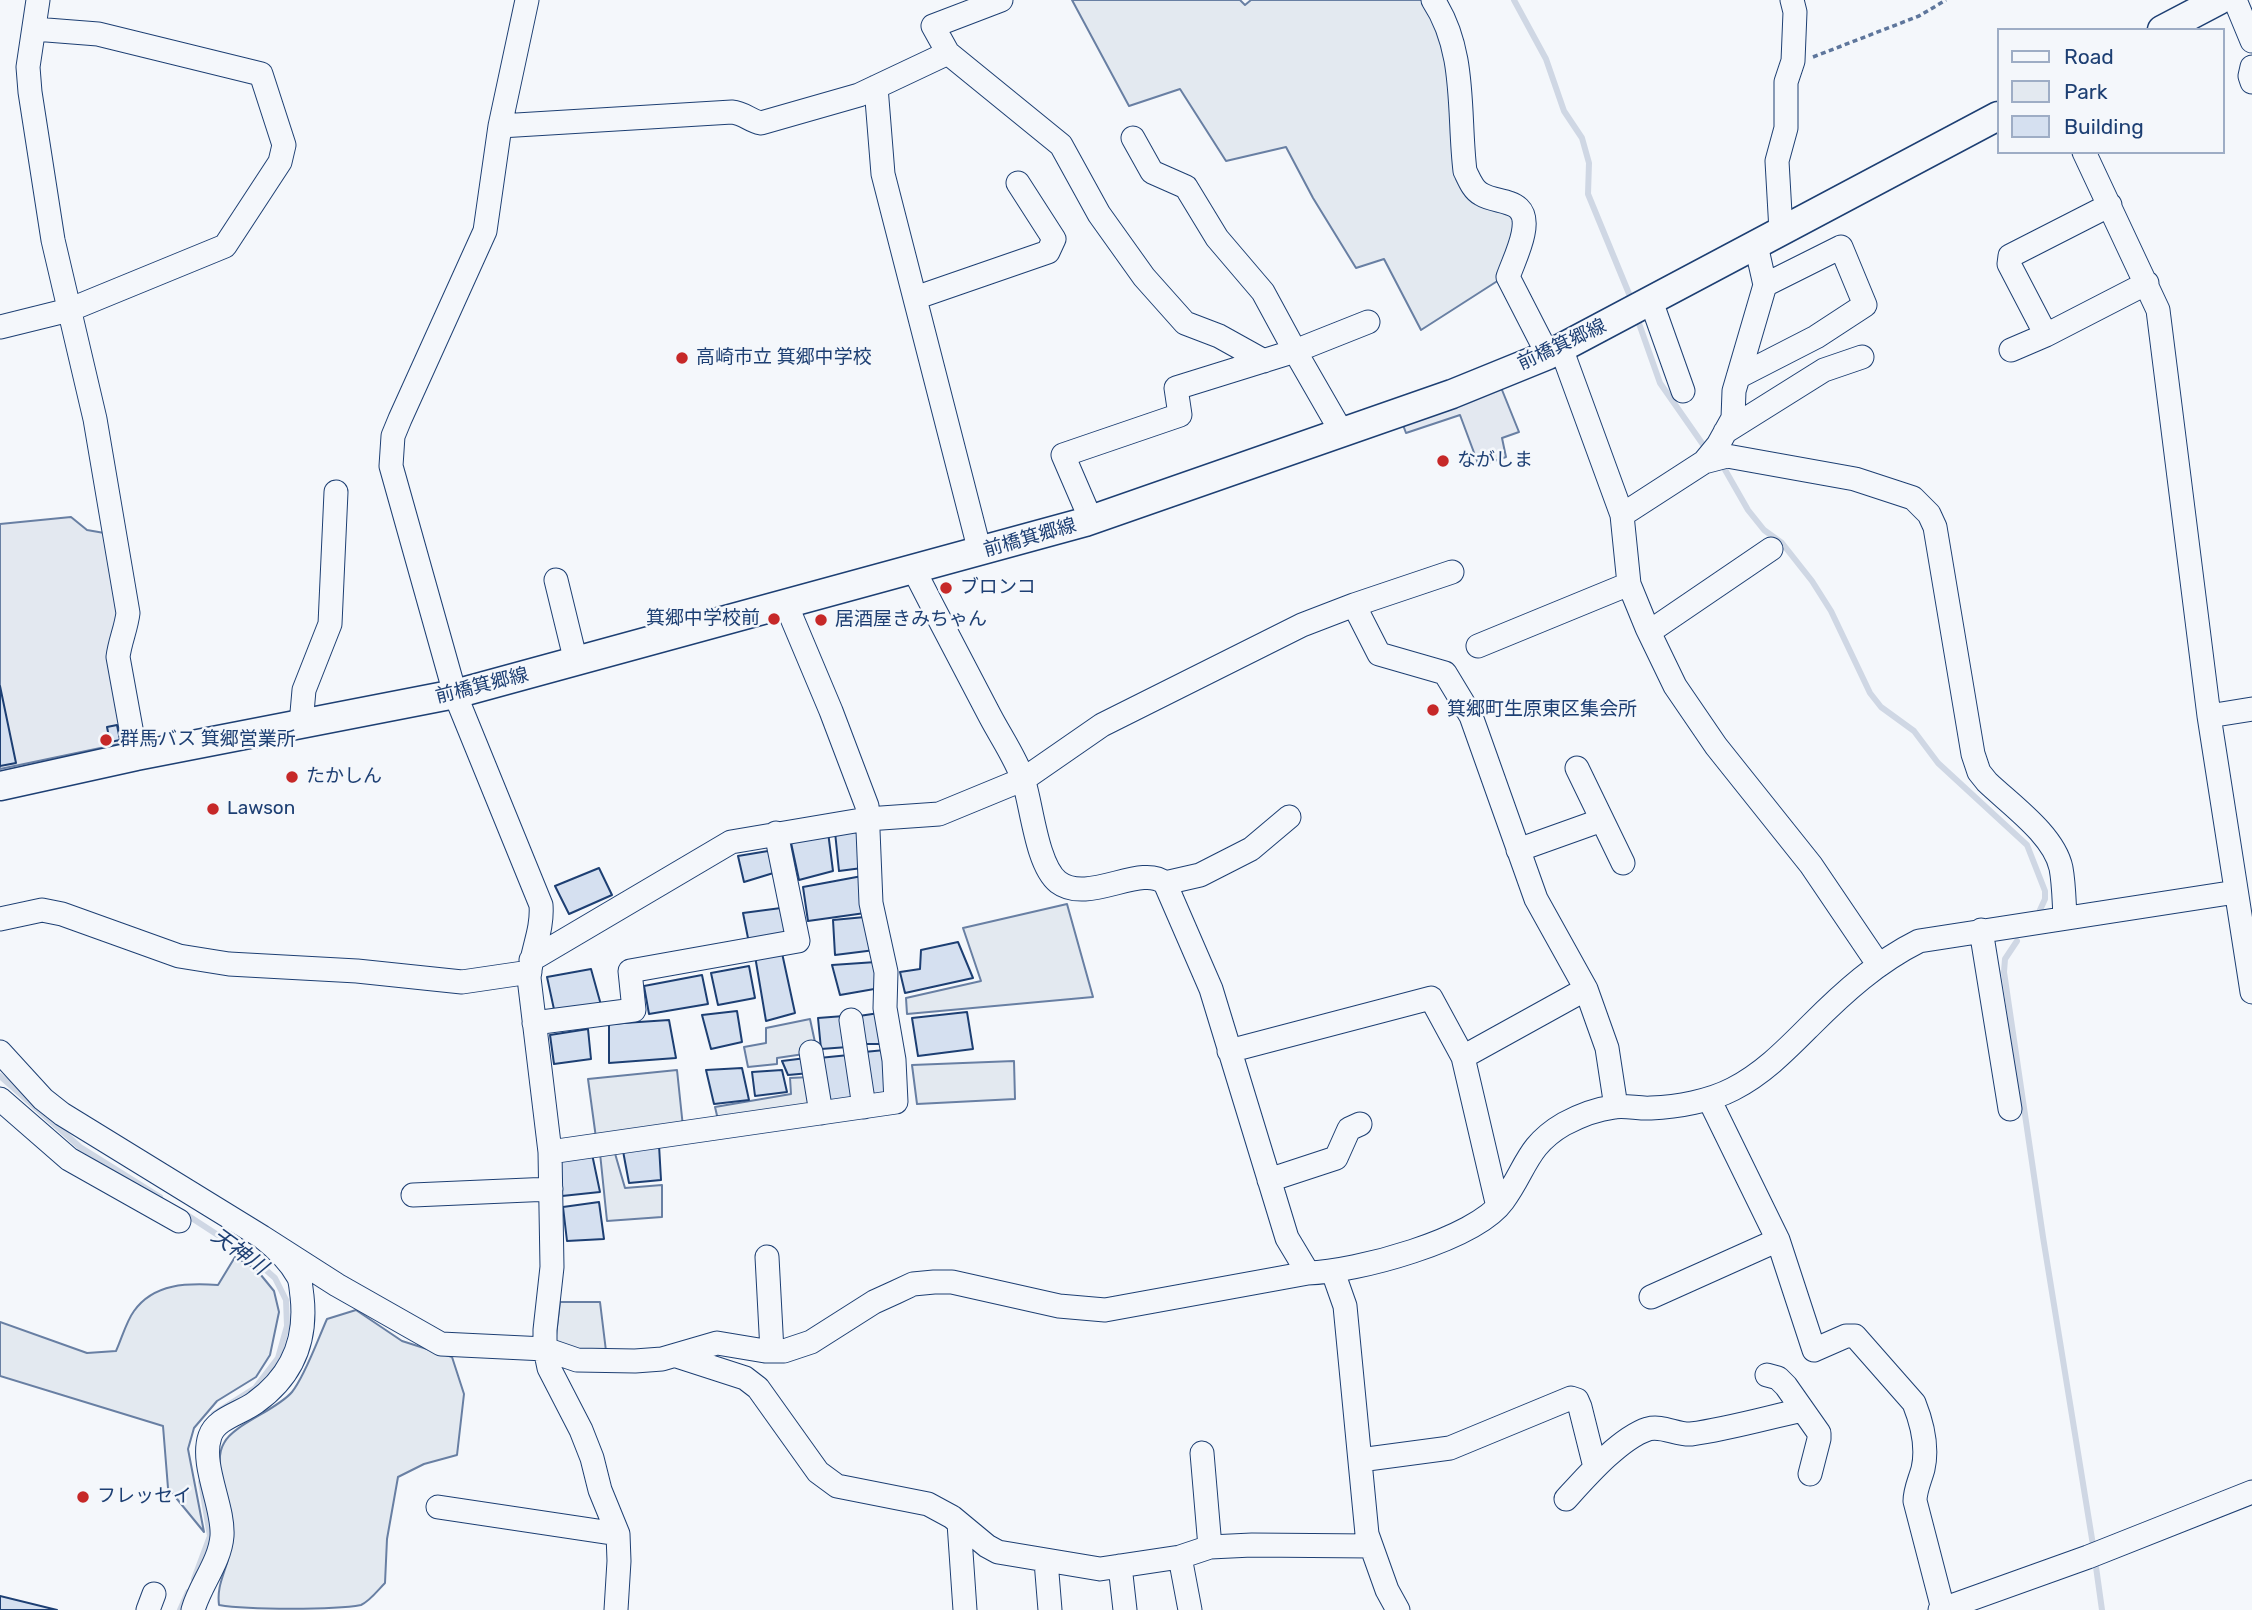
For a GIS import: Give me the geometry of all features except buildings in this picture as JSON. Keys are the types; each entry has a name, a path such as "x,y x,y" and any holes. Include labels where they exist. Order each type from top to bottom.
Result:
{"main road":[{"path":"2164,28 2191,6 2219,0"},
{"name":"前橋箕郷線","path":"0,786 136,756 455,694 1091,520 1452,394 1554,351 1996,117"}],"street":[{"path":"38,0 28,67 30,92 53,240 95,419 128,613 126,630 119,642 118,657 136,756"},
{"path":"527,0 500,126 485,231 400,419 393,436 391,454 395,483 455,694 541,905 542,922 530,966 534,1023 550,1152 552,1267 545,1349 549,1368 592,1458 600,1490 618,1534 616,1610"},
{"path":"1001,0 933,26 948,53 1060,145 1099,214 1144,277 1185,323 1219,336 1264,361"},
{"path":"1433,0 1449,29 1457,64 1465,171 1481,195 1507,200 1518,208 1523,218 1524,232 1508,277 1554,351 1622,514 1629,584 1649,632 1675,685 1716,746 1811,865 1878,964"},
{"path":"1781,231 1777,160 1786,128 1786,82 1791,66 1795,12 1793,0"},
{"path":"2235,0 2252,41"},
{"path":"0,327 69,310 225,246 280,162 284,145 261,74 98,34 34,29"},
{"path":"500,126 732,112 742,113 750,121 761,123 859,95 948,53"},
{"path":"2252,67 2249,76 2252,82"},
{"path":"876,87 883,174 980,551"},
{"path":"1133,138 1152,172 1186,187 1217,238 1263,292 1341,432"},
{"path":"2085,154 2158,310 2209,716 2241,882 2252,992"},
{"path":"915,298 1048,252 1054,239 1018,183"},
{"path":"2046,335 2009,264 2010,256 2110,205"},
{"path":"1704,462 1718,445 1733,418 1734,391 1765,285 1756,245"},
{"path":"1738,377 1816,337 1865,305 1841,247 1765,285"},
{"path":"2011,350 2147,283"},
{"path":"1642,306 1683,391"},
{"path":"1091,520 1063,456 1180,415 1176,388 1295,351 1368,322"},
{"path":"1725,432 1824,370 1862,357"},
{"path":"1622,514 1704,462 1727,456 1855,478 1913,498 1929,514 1934,527 1973,754 1979,772 2044,837 2056,855 2061,868 2065,918"},
{"path":"301,724 304,690 330,624 336,492"},
{"path":"1649,632 1771,549"},
{"path":"914,570 1024,779 1045,863 1053,877 1060,884 1073,888 1096,888 1149,878 1159,878 1166,883 1211,989 1287,1238 1308,1273"},
{"path":"0,919 42,910 62,914 179,956 229,964 357,971 462,982 530,966 731,842 867,819 939,814 1024,779 1102,725 1302,625 1452,572"},
{"path":"556,580 576,662"},
{"path":"1478,646 1629,584"},
{"path":"550,1152 895,1102 894,1060 885,1008 886,972 871,902 867,806 786,604"},
{"path":"1354,605 1379,654 1445,673 1471,716 1536,899 1586,989 1607,1048 1616,1107"},
{"path":"2209,716 2252,709"},
{"path":"1577,768 1623,863"},
{"path":"1166,883 1200,875 1251,849 1289,817"},
{"path":"1518,850 1602,820"},
{"path":"534,1023 634,1010 630,971 798,941 776,833"},
{"path":"0,1099 69,1158 141,1183 262,1237 337,1285 442,1345 545,1349 577,1360 635,1361 677,1356 717,1343 784,1351 811,1342 874,1302 913,1284 953,1282 1059,1307 1105,1310 1308,1273 1332,1272 1445,1241 1486,1219 1498,1207 1540,1140 1585,1115 1616,1107 1652,1108 1709,1098 1749,1080 1775,1060 1878,964 1919,941 2065,918 2241,882"},
{"path":"1982,930 2010,1109"},
{"path":"1463,1057 1586,989"},
{"path":"1229,1051 1431,998 1463,1057 1498,1207"},
{"path":"852,1020 864,1107"},
{"path":"0,1052 43,1099 141,1183 179,1222"},
{"path":"811,1052 821,1113"},
{"path":"1709,1098 1778,1240 1814,1350 1846,1336 1854,1336 1914,1403 1920,1416 1925,1449 1915,1501 1942,1610 2094,1555 2252,1492"},
{"path":"1269,1180 1336,1158 1349,1129 1360,1124"},
{"path":"413,1195 551,1189"},
{"path":"193,1610 222,1538 208,1453 210,1435 220,1423 255,1403 280,1381 294,1361 301,1339 303,1306 300,1278 284,1256 262,1237"},
{"path":"1651,1297 1778,1240"},
{"path":"767,1256 772,1351"},
{"path":"1332,1272 1345,1306 1367,1534 1387,1590 1398,1610"},
{"path":"677,1356 745,1378 758,1388 826,1480 837,1486 928,1504 998,1552 1100,1569 1180,1557 1209,1547 1371,1546"},
{"path":"1767,1375 1778,1378 1786,1386 1819,1433 1810,1474"},
{"path":"1360,1460 1450,1448 1571,1398 1577,1400 1595,1467"},
{"path":"1566,1499 1595,1467 1633,1436 1653,1428 1688,1434 1802,1410"},
{"path":"1202,1453 1209,1547"},
{"path":"438,1507 618,1534"},
{"path":"959,1523 965,1610"},
{"path":"1180,1557 1190,1610"},
{"path":"1046,1561 1050,1610"},
{"path":"1119,1566 1125,1610"}],"path":[{"path":"1791,66 1919,16 1946,0"}],"green space":[{"path":"1072,0 1240,0 1245,5 1251,0 1424,0 1442,33 1449,72 1455,160 1516,219 1499,280 1421,330 1384,259 1356,268 1313,198 1286,147 1226,161 1180,89 1129,106"},
{"path":"1067,904 1093,997 907,1014 906,998 981,981 963,928"},
{"path":"810,1019 816,1047 804,1054 777,1058 777,1064 748,1067 744,1047 766,1043 766,1028"},
{"path":"1014,1061 1015,1099 917,1104 912,1065"},
{"path":"677,1070 683,1127 596,1138 588,1079"},
{"path":"810,1077 817,1110 719,1124 715,1107 791,1094 790,1078"},
{"path":"614,1150 625,1188 662,1185 662,1217 607,1221 600,1153"},
{"path":"235,1257 256,1269 274,1291 279,1312 270,1355 256,1377 217,1401 194,1428 188,1449 204,1532 168,1488 163,1426 0,1376 0,1322 87,1353 116,1351 129,1320 142,1302 161,1290 172,1287 218,1285"},
{"path":"560,1302 600,1302 606,1351 580,1355 555,1344"},
{"path":"356,1310 402,1341 452,1357 464,1394 457,1455 424,1464 398,1477 387,1539 385,1583 361,1605 312,1609 219,1605 219,1589 228,1558 231,1531 230,1512 220,1470 224,1443 237,1430 292,1392 327,1319"}],"shaded area":[{"path":"1498,380 1519,432 1502,438 1506,457 1479,466 1460,415 1406,433 1400,417"},
{"path":"71,517 87,530 110,534 129,742 0,769 0,524"}],"waterway":[{"path":"1514,0 1546,59 1564,111 1582,138 1589,163 1588,194 1632,301"},
{"path":"1636,315 1660,383 1704,446"},
{"path":"1724,468 1748,510 1764,530 1782,543 1812,581 1831,611 1870,693 1881,707 1914,731 1938,763 2027,845 2045,891 2040,910"},
{"path":"2017,941 2005,959 2004,972 2043,1237 2093,1545"},
{"name":"天神川","path":"0,1076 80,1147 160,1197"},
{"name":"天神川","path":"184,1213 250,1256 275,1278 286,1300 287,1326 278,1358 255,1388 214,1414"},
{"name":"天神川","path":"194,1579 210,1536 201,1482"},
{"path":"2096,1567 2102,1610"},
{"name":"天神川","path":"180,1610 188,1592"}],"place":[{"name":"高崎市立 箕郷中学校","path":"682,358"},
{"name":"ながしま","path":"1443,461"},
{"name":"ブロンコ","path":"946,588"},
{"name":"箕郷中学校前","path":"774,619"},
{"name":"居酒屋きみちゃん","path":"821,620"},
{"name":"箕郷町生原東区集会所","path":"1433,710"},
{"name":"群馬バス 箕郷営業所","path":"106,740"},
{"name":"たかしん","path":"292,777"},
{"name":"Lawson","path":"213,809"},
{"name":"フレッセイ","path":"83,1497"}]}
